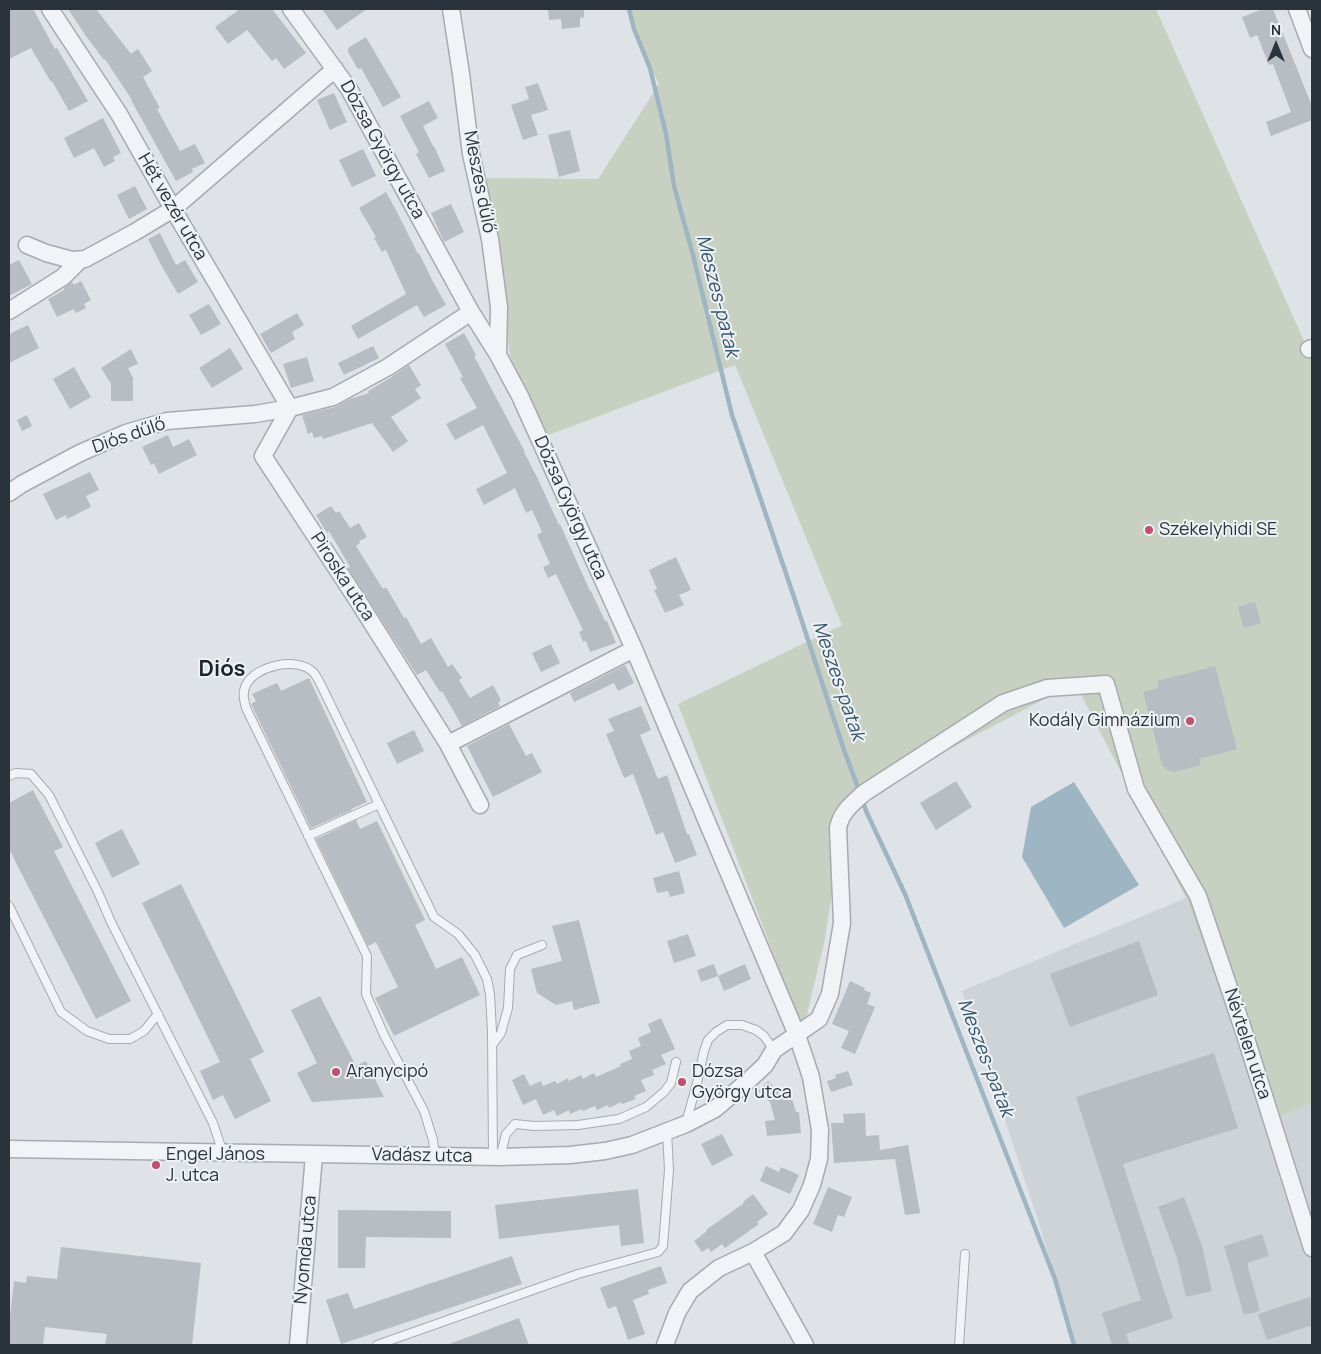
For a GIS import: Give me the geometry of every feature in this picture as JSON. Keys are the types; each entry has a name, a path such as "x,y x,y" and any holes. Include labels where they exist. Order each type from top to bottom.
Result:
{"street":[{"name":"Hét vezér utca","path":"50,9 119,114 173,210 290,408"},
{"name":"Dózsa György utca","path":"291,9 349,89 471,312 498,355 520,396 634,649 797,1035 811,1077 820,1130 819,1159 812,1185 801,1210 784,1233 753,1252 719,1268 690,1291 677,1313 665,1345"},
{"name":"Meszes dűlő","path":"451,9 471,154 490,239 499,307 498,355"},
{"path":"1297,9 1312,49"},
{"path":"27,245 46,253 72,260 80,260 173,210 335,69"},
{"path":"9,311 63,277 80,260"},
{"path":"290,408 333,397 388,367 471,312"},
{"name":"Diós dűlő","path":"9,493 80,453 126,433 167,421 255,414 290,408"},
{"name":"Piroska utca","path":"290,408 263,456 358,600 448,744"},
{"path":"480,805 448,744 634,649"},
{"name":"Névtelen utca","path":"859,797 1003,703 1047,688 1106,684 1136,789 1198,896 1244,1032 1312,1248"},
{"name":"Vadász utca","path":"9,1149 314,1155 570,1155 605,1151 632,1145 667,1132 715,1109 765,1064 774,1050 819,1019 830,994 842,923 838,828 840,817 859,797"},
{"name":"Nyomda utca","path":"298,1345 314,1155"},
{"path":"753,1252 805,1345"}],"lane":[{"path":"435,1156 433,1140 424,1111 384,1035 366,994 367,956 246,708 243,695 247,683 255,675 267,668 291,664 304,665 313,672 434,916 458,934 475,955 486,979 490,994 497,1156"},
{"path":"9,776 16,773 31,774 49,795 213,1123 223,1153"},
{"path":"308,836 379,804"},
{"path":"9,906 61,1012 87,1030 109,1038 130,1038 144,1031 158,1014"},
{"path":"492,1045 501,1033 508,1008 510,969 517,955 542,945"},
{"path":"686,1124 704,1051 708,1040 716,1032 727,1025 742,1025 756,1030 764,1036 774,1050"},
{"path":"497,1156 506,1134 515,1124 534,1126 578,1125 619,1119 646,1107 664,1092 671,1083 676,1062"},
{"path":"377,1345 578,1274 658,1252 664,1246 669,1170 667,1132"},
{"path":"960,1345 965,1254"}],"shaded area":[{"path":"1186,898 1266,1122 1312,1103 1312,1345 1076,1345 1036,1214 962,991"}],"green space":[{"path":"629,9 1156,9 1312,359 1312,1103 1266,1122 1186,898 1075,683 845,804 825,939 803,1031 678,704 842,625 735,365 546,436 510,356 486,178 598,179 659,84 643,51"}],"water":[{"path":"1074,782 1139,885 1064,928 1022,857 1031,807"}],"building":[{"path":"9,9 33,9 55,49 57,48 88,101 69,111 31,48 9,59"},
{"path":"68,9 96,9 131,54 138,49 152,71 143,77 160,108 157,109 180,151 195,144 205,163 192,169 193,172 176,181 132,100 105,59 86,36"},
{"path":"240,9 272,9 306,53 284,69 276,58 272,61 247,30 228,44 215,27"},
{"path":"322,9 367,9 337,30"},
{"path":"548,9 584,9 584,17 580,18 580,27 562,29 561,19 549,20"},
{"path":"1263,9 1273,9 1312,106 1312,120 1271,136 1266,122 1291,112 1273,64 1269,65 1257,35 1250,38 1242,17"},
{"path":"366,37 401,97 383,107 361,68 358,69 348,52 348,48"},
{"path":"538,83 548,110 531,115 538,135 523,140 511,105 529,99 525,87"},
{"path":"334,93 347,122 330,130 317,100"},
{"path":"429,101 438,118 423,126 445,171 429,178 416,154 419,152 400,116"},
{"path":"103,118 121,153 113,157 115,161 104,167 94,148 74,158 64,138"},
{"path":"570,130 580,171 559,177 548,135"},
{"path":"363,149 376,176 352,187 339,160"},
{"path":"135,186 147,209 129,219 117,195"},
{"path":"386,192 446,305 424,317 417,305 358,339 351,326 406,294 386,250 382,252 374,238 376,237 359,208"},
{"path":"451,204 464,232 444,242 431,213"},
{"path":"160,233 176,265 185,260 198,282 178,294 148,239"},
{"path":"19,260 32,284 9,296 9,265"},
{"path":"81,281 91,300 84,304 86,308 76,313 74,309 57,317 48,299 64,290 72,282 74,285"},
{"path":"209,304 221,324 201,335 189,315"},
{"path":"297,313 304,325 292,332 295,339 271,353 260,334"},
{"path":"28,325 39,348 9,363 9,334"},
{"path":"464,333 476,355 474,356 525,452 616,643 590,652 586,641 583,642 579,632 583,630 556,574 548,578 543,567 550,564 537,535 542,532 532,510 526,513 515,488 484,505 476,489 507,473 483,425 455,440 446,424 477,408 460,378 463,377 445,344"},
{"path":"373,346 379,358 344,375 338,363"},
{"path":"230,348 243,369 212,388 199,368"},
{"path":"131,349 138,364 128,368 133,378 133,401 111,401 111,384 101,368"},
{"path":"307,357 314,381 291,388 283,364"},
{"path":"409,365 421,385 415,389 421,398 391,417 408,441 393,452 372,423 323,439 322,436 314,438 312,432 308,434 302,415 335,407 350,399 369,393 368,391"},
{"path":"74,367 91,397 70,409 53,379"},
{"path":"27,415 32,426 22,431 17,420"},
{"path":"168,435 173,447 189,439 197,455 159,474 154,463 151,465 142,447"},
{"path":"90,472 99,490 86,496 91,507 67,519 66,515 56,520 43,494"},
{"path":"331,506 336,513 339,511 350,528 359,523 367,537 359,541 360,543 356,546 383,589 386,587 404,618 406,617 421,644 431,638 448,667 452,664 462,678 459,680 470,698 493,685 501,700 498,703 500,706 462,726 442,691 440,692 426,670 417,675 348,568 350,567 329,531 327,533 316,515"},
{"path":"676,557 691,590 679,595 684,605 665,613 654,590 657,589 649,570"},
{"path":"1255,602 1261,623 1244,628 1238,607"},
{"path":"551,644 560,663 541,672 532,653"},
{"path":"625,665 634,683 618,691 614,683 574,702 570,693"},
{"name":"Kodály Gimnázium","path":"1215,666 1237,749 1199,759 1201,765 1174,772 1167,770 1162,765 1143,692 1159,688 1157,681"},
{"path":"309,678 367,802 311,828 251,704 256,701 252,694 277,683 281,691"},
{"path":"641,706 651,730 640,735 658,779 667,775 687,834 689,834 697,855 675,863 663,832 656,835 633,774 624,778 606,734 614,731 608,719"},
{"path":"509,724 526,756 532,753 542,772 493,797 467,746"},
{"path":"414,730 424,751 397,764 387,743"},
{"path":"956,781 972,807 936,830 920,803"},
{"path":"33,790 63,847 54,851 131,1001 96,1019 9,849 9,803"},
{"path":"356,820 360,829 377,821 425,920 415,925 436,969 462,957 480,995 394,1036 375,998 398,987 376,942 368,946 316,839"},
{"path":"122,829 140,864 112,878 95,843"},
{"path":"679,871 685,893 670,897 668,891 657,893 653,878"},
{"path":"181,884 264,1052 250,1059 271,1101 235,1119 223,1095 213,1100 200,1071 220,1062 142,903"},
{"path":"579,920 600,1003 574,1010 572,1001 556,1005 537,993 531,969 562,961 552,926"},
{"path":"688,934 696,956 674,963 667,941"},
{"path":"1139,941 1158,995 1070,1027 1050,974"},
{"path":"714,964 718,976 701,982 697,970"},
{"path":"745,964 751,979 724,991 718,976"},
{"path":"850,981 871,993 867,1004 875,1007 855,1054 841,1048 849,1031 832,1024"},
{"path":"320,996 356,1066 366,1061 384,1097 312,1102 297,1073 317,1063 291,1010"},
{"path":"661,1018 675,1049 661,1055 666,1064 652,1070 654,1075 641,1080 646,1091 634,1096 636,1099 622,1104 621,1102 609,1108 608,1105 597,1110 595,1106 570,1114 569,1110 557,1116 554,1110 543,1115 536,1099 523,1105 512,1080 524,1074 530,1086 541,1081 543,1086 555,1081 557,1084 568,1078 569,1081 581,1075 583,1079 594,1073 596,1077 632,1059 629,1051 641,1046 638,1038 651,1032 648,1024"},
{"path":"1214,1053 1238,1128 1123,1164 1173,1318 1126,1334 1130,1345 1112,1345 1102,1313 1141,1300 1076,1097"},
{"path":"848,1071 853,1085 831,1092 827,1081 836,1078 835,1075"},
{"path":"768,1081 782,1095 790,1092 796,1112 799,1112 801,1133 767,1136 765,1121 775,1120 770,1102 758,1091"},
{"path":"865,1113 866,1136 879,1135 880,1150 908,1145 920,1213 905,1215 895,1159 834,1163 831,1123 844,1123 843,1114"},
{"path":"722,1134 733,1155 712,1166 701,1144"},
{"path":"766,1166 779,1172 781,1167 799,1175 790,1194 760,1181"},
{"path":"828,1187 852,1197 844,1217 838,1215 832,1232 813,1224"},
{"path":"638,1189 644,1243 621,1246 619,1225 499,1239 495,1205"},
{"path":"753,1194 768,1214 757,1222 759,1224 725,1248 722,1244 711,1252 708,1248 702,1252 694,1241"},
{"path":"1184,1197 1202,1246 1212,1291 1186,1297 1177,1258 1158,1207"},
{"path":"338,1210 451,1211 451,1238 366,1237 365,1268 338,1268"},
{"path":"1262,1234 1269,1256 1247,1263 1260,1311 1244,1315 1224,1246"},
{"path":"61,1247 201,1263 192,1345 105,1345 107,1334 45,1327 43,1345 9,1345 9,1324 14,1281 26,1283 27,1276 57,1279"},
{"path":"512,1256 522,1284 341,1344 326,1300 348,1293 354,1309"},
{"path":"661,1266 667,1283 648,1290 649,1294 633,1300 645,1334 628,1340 616,1306 608,1309 600,1288"},
{"path":"1310,1297 1312,1325 1267,1340 1258,1314"},
{"path":"519,1318 529,1345 449,1345 449,1344"}],"waterway":[{"name":"Meszes-patak","path":"629,9 634,29 650,68 666,134 674,186 732,415 860,793"},
{"name":"Meszes-patak","path":"862,800 905,894 1055,1279 1074,1345"}],"place":[{"name":"Székelyhidi SE","path":"1149,530"},
{"name":"Kodály Gimnázium","path":"1190,721"},
{"name":"Aranycipó","path":"336,1072"},
{"name":"Dózsa György utca","path":"682,1082"},
{"name":"Engel János J. utca","path":"156,1165"}],"district":[{"name":"Diós","path":"222,670"}]}
